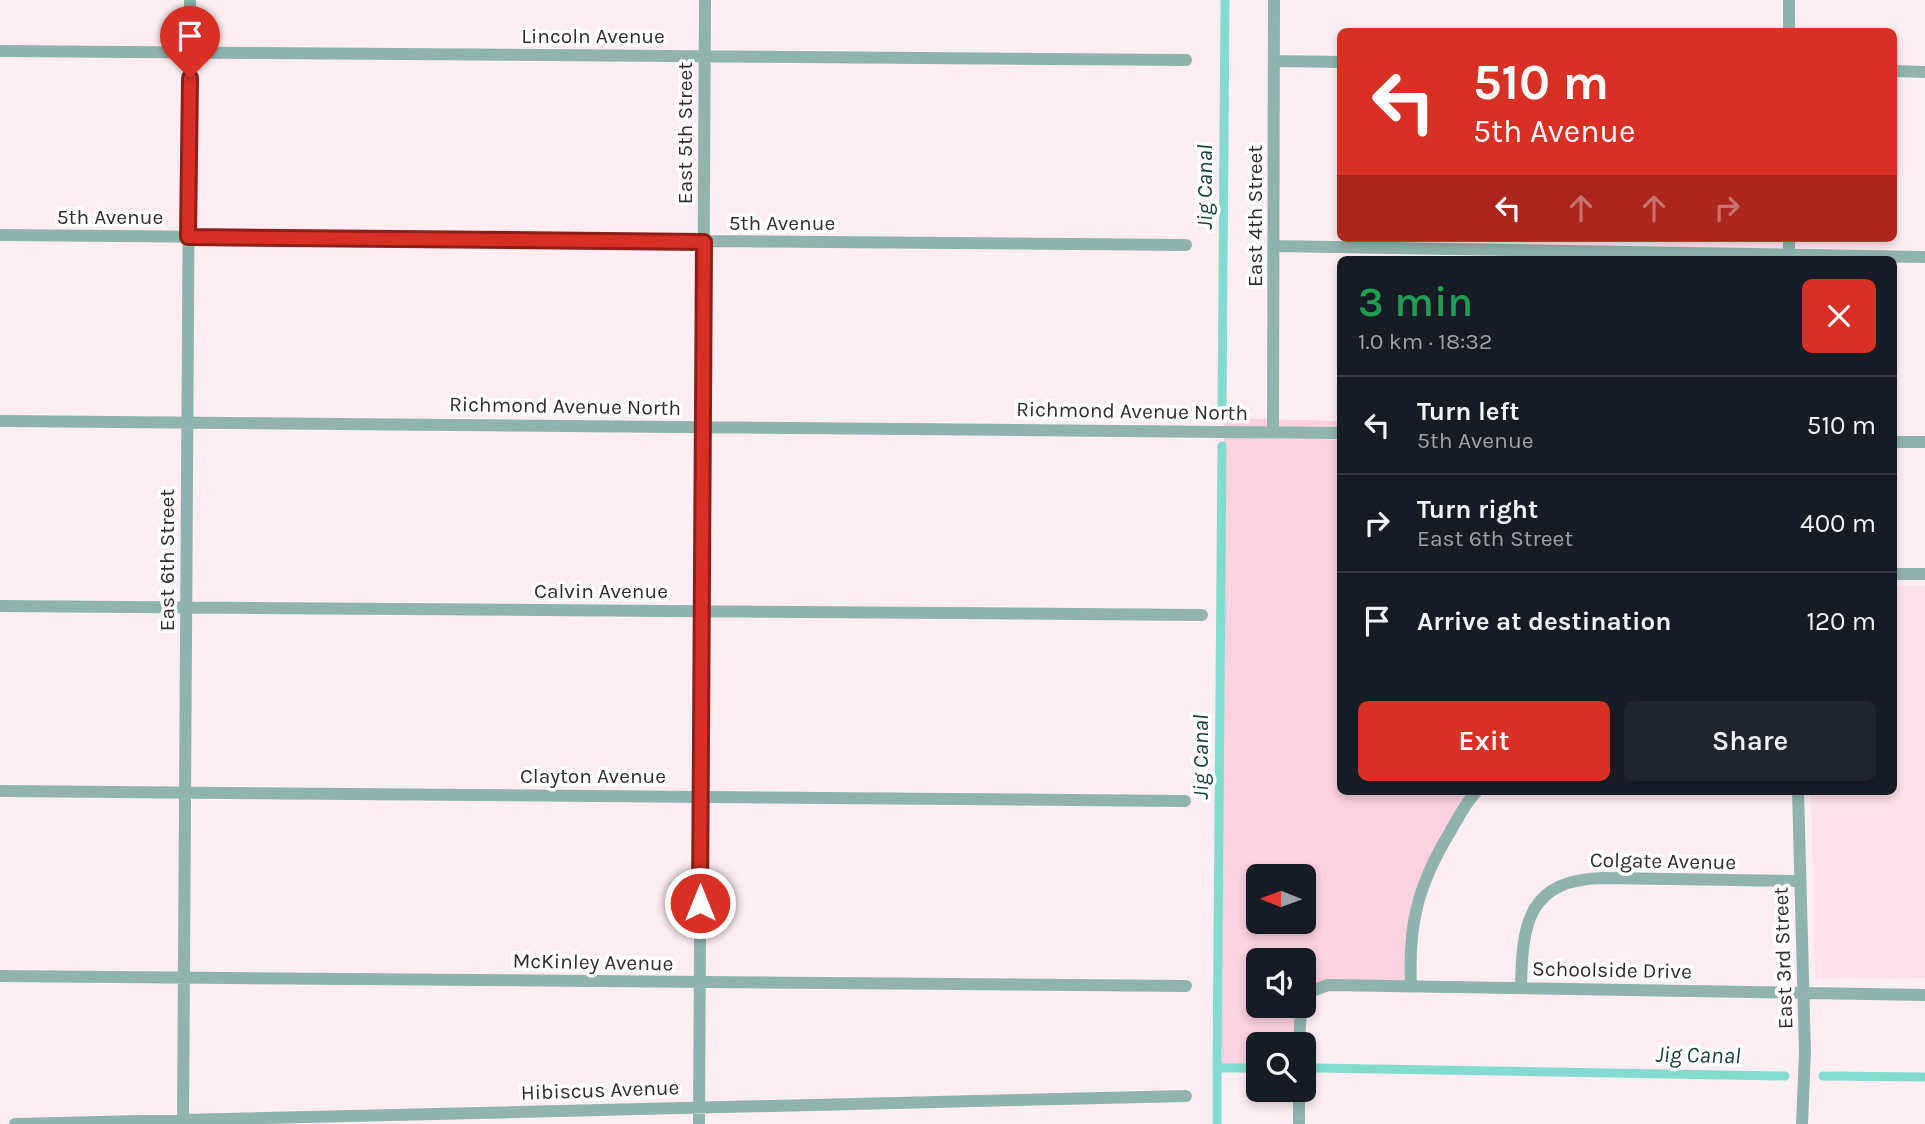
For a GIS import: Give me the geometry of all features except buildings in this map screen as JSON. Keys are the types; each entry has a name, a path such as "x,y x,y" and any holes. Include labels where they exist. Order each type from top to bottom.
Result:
{"street":[{"name":"East 6th Street","path":"183,1122 190,0"},
{"name":"East 5th Street","path":"699,1124 705,0"},
{"name":"East 4th Street","path":"1273,432 1274,0"},
{"path":"1789,0 1789,28"},
{"name":"Lincoln Avenue","path":"0,51 1186,60"},
{"path":"1274,61 1337,62"},
{"path":"1897,71 1925,72"},
{"name":"5th Avenue","path":"0,235 1186,246"},
{"path":"1274,246 1742,256"},
{"path":"1897,257 1925,257"},
{"name":"Richmond Avenue North","path":"0,421 1337,433"},
{"path":"1897,442 1925,442"},
{"path":"1897,574 1925,574"},
{"name":"Calvin Avenue","path":"0,606 1202,615"},
{"name":"Clayton Avenue","path":"0,791 1185,801"},
{"path":"1411,986 1412,929 1417,901 1431,864 1474,795"},
{"name":"East 3rd Street","path":"1798,795 1805,1094 1802,1124"},
{"name":"Colgate Avenue","path":"1521,988 1523,942 1528,920 1538,902 1560,885 1585,878 1800,881"},
{"name":"McKinley Avenue","path":"0,976 1186,986"},
{"name":"Schoolside Drive","path":"1316,989 1328,985 1925,995"},
{"name":"Hibiscus Avenue","path":"15,1124 1186,1096"},
{"path":"1299,1102 1299,1124"}],"shaded area":[{"path":"1224,418 1337,421 1337,428 1224,427"},
{"path":"1224,436 1337,437 1337,795 1469,795 1424,870 1406,982 1316,988 1316,948 1246,948 1246,1018 1296,1018 1295,1032 1246,1032 1246,1064 1214,1064"},
{"path":"1897,586 1925,586 1925,978 1815,979 1811,795 1897,795"}],"waterway":[{"name":"Jig Canal","path":"1222,416 1225,0"},
{"name":"Jig Canal","path":"1222,446 1217,1068 1246,1068"},
{"name":"Jig Canal","path":"1217,1068 1217,1124"},
{"name":"Jig Canal","path":"1316,1068 1785,1076"},
{"name":"Jig Canal","path":"1823,1076 1925,1077"}],"route":[{"path":"190,78 188,237 704,242 700,903"}]}
